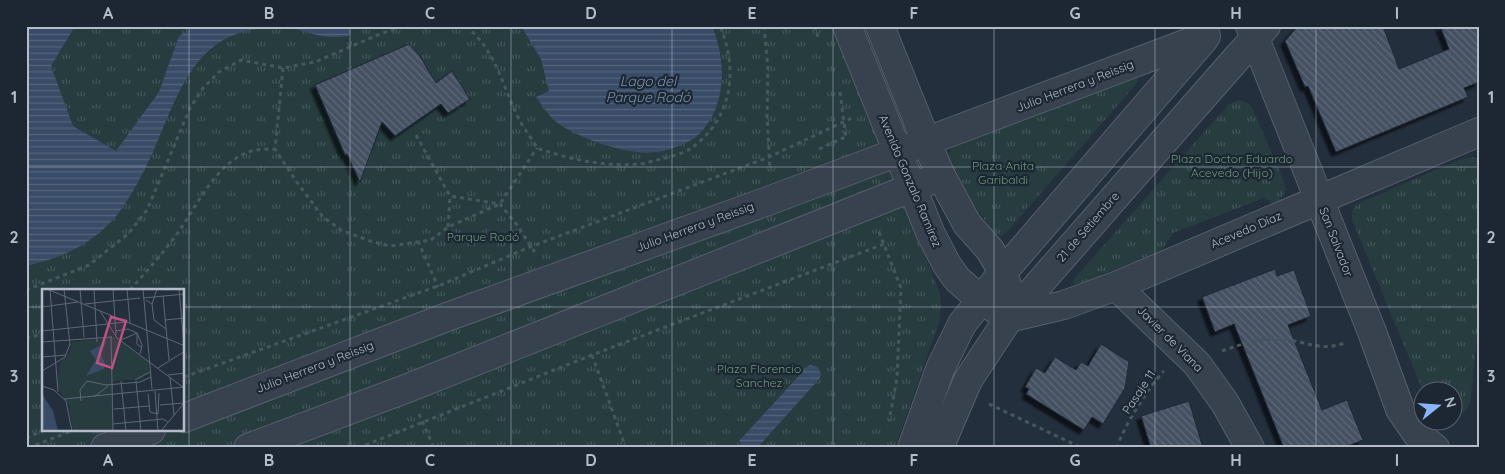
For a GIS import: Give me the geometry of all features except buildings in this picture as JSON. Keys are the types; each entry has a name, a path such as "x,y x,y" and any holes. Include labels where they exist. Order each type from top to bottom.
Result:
{"street":[{"name":"Avenida Gonzalo Ramírez","path":"847,26 930,232 947,265 957,279 981,300 1009,318"},
{"path":"880,26 941,176 967,224 990,250 1003,272 1010,293 1009,318"},
{"name":"San Salvador","path":"1257,30 1319,199 1372,332 1400,409 1417,434 1435,448"},
{"name":"21 de Setiembre","path":"939,448 968,380 1009,318 1257,30"},
{"name":"Julio Herrera y Reissig","path":"185,418 447,317 926,142 1210,31"},
{"path":"912,448 944,361 962,324 1003,272 1210,31"},
{"name":"Acevedo Díaz","path":"1009,318 1064,305 1116,286 1479,132"},
{"path":"248,448 408,388 941,176"},
{"name":"Javier de Viana","path":"1116,286 1191,358 1225,403 1250,448"},
{"path":"105,448 146,432"}],"path":[{"path":"26,290 90,265 128,234 147,210 190,108 203,88 219,72 242,60 283,68 315,62 403,26"},
{"path":"466,26 476,35 500,72 520,120 537,148 576,159 639,164 676,155 688,150 710,131 721,117 727,97 730,73 729,53 720,26"},
{"path":"764,26 768,69 768,201"},
{"path":"814,26 820,43"},
{"path":"283,68 275,149 323,217 341,230 370,241 390,246 431,240 448,227 500,204 537,148"},
{"path":"837,84 840,92 845,137"},
{"path":"185,378 438,286 530,247 769,157 844,120 859,115"},
{"path":"416,135 450,196 448,227"},
{"path":"131,289 165,250 200,196 219,173 242,155 255,150 275,149"},
{"path":"450,196 500,204 517,225 552,278"},
{"path":"869,206 901,288 897,378 888,426"},
{"path":"418,241 438,286 447,317"},
{"path":"358,448 592,355 884,244"},
{"name":"Pasaje 11","path":"1117,448 1135,413 1156,379 1191,358 1214,354 1248,342 1275,338 1319,347 1335,348 1372,332"},
{"path":"26,338 42,334"},
{"path":"592,355 626,448"},
{"path":"408,388 434,448"},
{"path":"963,392 1082,448"},
{"path":"26,438 42,432"},
{"path":"28,448 69,432"}],"green space":[{"name":"Parque Rodó","path":"26,26 834,26 941,298 940,320 895,448 26,448"},
{"name":"Plaza Anita Garibaldi","path":"1137,77 1138,82 1006,233 1001,236 995,234 969,199 959,181 949,156 953,146"},
{"name":"Plaza Doctor Eduardo Acevedo (Hijo)","path":"1239,100 1246,102 1252,107 1285,184 1285,191 1281,198 1273,203 1264,198 1173,233 1162,250 1079,285 1073,284 1073,280 1229,104"},
{"path":"1472,157 1479,159 1479,319 1470,404 1462,412 1462,382 1419,382 1352,220 1354,208 1359,203 1457,161"}],"water":[{"path":"26,26 75,26 51,66 73,126 116,151 159,92 179,36 196,26 349,26 351,32 348,36 329,37 292,28 277,28 243,32 224,39 209,50 185,81 141,176 128,200 117,215 87,242 52,259 26,266"},
{"name":"Lago del Parque Rodó","path":"521,26 712,26 717,40 722,69 719,98 714,112 707,125 695,137 668,150 640,152 625,150 580,136 555,121 536,97 549,91 541,59"},
{"path":"810,365 818,367 821,374 820,378 757,448 745,448 739,441"}],"park label":[{"name":"Plaza Florencio Sanchez","path":"759,376"}]}
